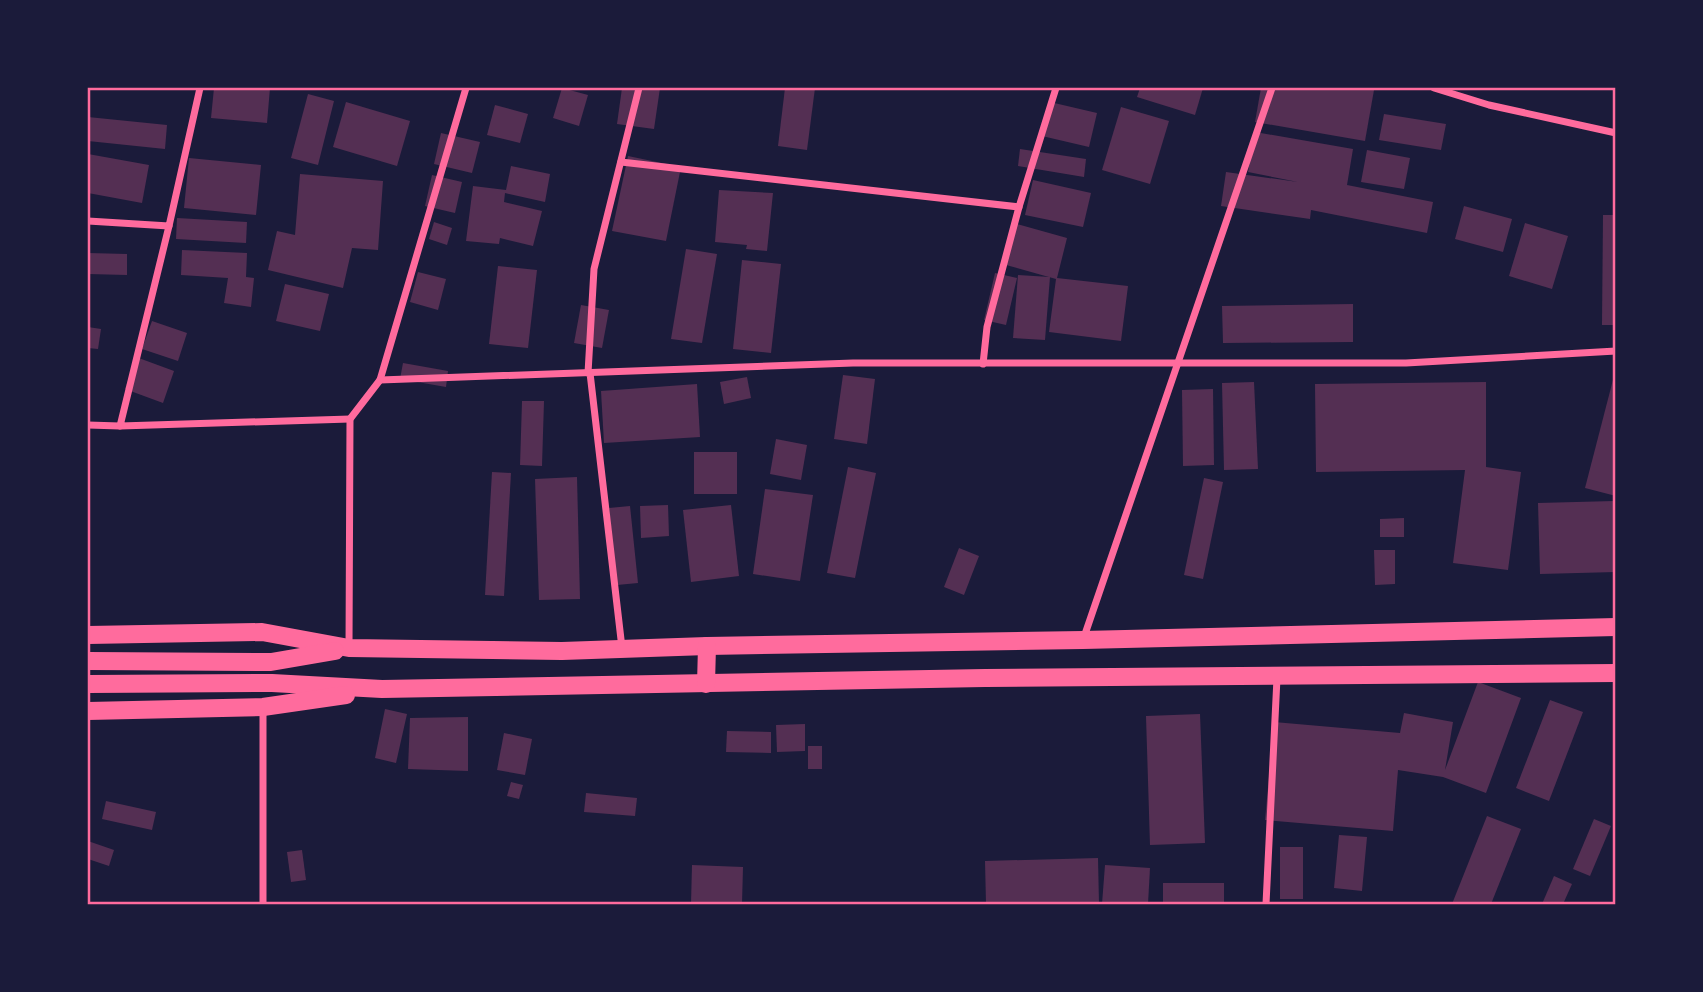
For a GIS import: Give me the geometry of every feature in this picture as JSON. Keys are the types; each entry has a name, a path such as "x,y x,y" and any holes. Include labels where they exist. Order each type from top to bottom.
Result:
{"highway":[{"path":"88,635 262,632 349,648 562,652 707,646 1615,627"},
{"path":"706,684 707,646"},
{"path":"88,661 271,662 349,648"},
{"path":"88,684 272,683 382,689 985,678 1615,673"},
{"path":"88,711 263,707 382,689"}],"street":[{"path":"120,426 200,88"},
{"path":"349,648 350,419 380,380 466,88"},
{"path":"623,649 588,373 594,269 639,88"},
{"path":"983,364 987,327 1019,207 1056,88"},
{"path":"1083,640 1272,88"},
{"path":"1434,88 1489,105 1615,133"},
{"path":"621,162 1019,207"},
{"path":"88,220 169,226"},
{"path":"380,380 853,363 1406,363 1615,351"},
{"path":"88,425 350,419"},
{"path":"1266,905 1277,675"},
{"path":"263,707 263,905"}],"building":[{"path":"214,88 270,88 267,123 211,118"},
{"path":"562,88 588,95 579,126 553,118"},
{"path":"622,88 660,88 654,129 617,124"},
{"path":"785,88 815,88 807,150 778,146"},
{"path":"1140,88 1203,88 1195,115 1137,97"},
{"path":"1261,88 1374,90 1365,141 1255,122"},
{"path":"308,94 334,101 318,165 291,158"},
{"path":"346,102 410,121 397,166 333,147"},
{"path":"1050,102 1097,113 1089,147 1042,136"},
{"path":"495,105 528,114 520,143 487,135"},
{"path":"1121,107 1169,121 1150,184 1102,170"},
{"path":"1384,114 1446,124 1441,150 1379,140"},
{"path":"88,117 167,125 165,149 88,141"},
{"path":"1255,132 1353,149 1347,185 1433,202 1427,233 1311,210 1310,219 1221,206 1226,172 1298,182 1248,172"},
{"path":"441,133 480,142 472,173 434,164"},
{"path":"1020,149 1086,159 1084,177 1018,166"},
{"path":"1367,150 1410,158 1404,189 1361,182"},
{"path":"88,154 149,165 142,203 88,193"},
{"path":"628,156 681,167 666,241 612,231"},
{"path":"189,158 261,165 256,215 184,208"},
{"path":"511,166 550,174 545,202 505,193 504,202 542,211 533,246 500,238 499,244 466,241 473,186 506,190"},
{"path":"300,174 383,181 378,250 352,248 343,288 268,270 277,231 295,235"},
{"path":"432,175 462,182 455,213 425,206"},
{"path":"1033,180 1091,193 1083,227 1025,215"},
{"path":"719,190 773,193 767,251 746,249 747,245 715,242"},
{"path":"1464,206 1512,219 1503,252 1455,239"},
{"path":"1603,215 1616,215 1616,325 1602,325"},
{"path":"177,218 247,222 246,243 176,239"},
{"path":"434,222 452,228 447,245 429,239"},
{"path":"1525,223 1568,236 1552,289 1509,276"},
{"path":"1017,224 1067,238 1057,278 1128,286 1121,341 1049,332 1056,279 1006,265"},
{"path":"686,249 717,254 702,343 671,339"},
{"path":"182,250 247,253 246,277 254,278 251,307 224,303 228,278 181,275"},
{"path":"88,253 127,254 127,275 88,274"},
{"path":"742,260 781,264 771,353 733,349"},
{"path":"498,266 537,270 528,348 489,344"},
{"path":"418,272 446,279 438,310 410,302"},
{"path":"995,273 1017,278 1006,325 984,320"},
{"path":"1018,275 1050,277 1045,340 1013,338"},
{"path":"285,284 329,294 320,331 276,321"},
{"path":"1353,304 1353,342 1223,343 1222,306"},
{"path":"581,305 609,310 602,348 574,343"},
{"path":"152,321 187,333 178,361 142,349"},
{"path":"88,327 101,329 98,349 88,348"},
{"path":"136,357 174,371 163,403 125,389"},
{"path":"403,363 448,371 446,387 400,379"},
{"path":"1616,372 1616,496 1585,488"},
{"path":"843,375 875,379 867,444 834,439"},
{"path":"747,377 751,398 724,404 720,382"},
{"path":"1254,382 1258,469 1224,470 1222,383"},
{"path":"1486,382 1486,467 1521,472 1508,570 1453,563 1465,470 1316,472 1315,384"},
{"path":"697,384 700,437 604,443 601,391"},
{"path":"1213,389 1214,465 1183,466 1182,390"},
{"path":"522,401 544,401 542,466 520,465"},
{"path":"776,439 807,445 801,480 770,474"},
{"path":"694,452 737,452 737,494 694,494"},
{"path":"848,467 876,473 855,578 827,573"},
{"path":"492,472 511,473 504,596 485,595"},
{"path":"577,477 580,599 539,600 535,479"},
{"path":"1204,478 1223,482 1203,579 1184,575"},
{"path":"765,489 813,495 800,581 753,574"},
{"path":"1614,501 1616,572 1540,574 1538,503"},
{"path":"668,505 669,536 641,538 640,506"},
{"path":"731,505 739,576 691,582 683,510"},
{"path":"630,506 638,583 617,585 609,508"},
{"path":"1404,518 1404,537 1380,537 1380,519"},
{"path":"959,548 979,556 964,595 944,587"},
{"path":"1374,550 1395,550 1395,584 1375,585"},
{"path":"1478,682 1521,698 1486,793 1443,777 1398,770 1393,831 1265,820 1274,722 1400,733 1404,713 1453,722 1445,770"},
{"path":"1550,700 1583,712 1549,801 1516,788"},
{"path":"385,709 407,714 396,763 375,758"},
{"path":"1200,714 1205,843 1150,845 1146,716"},
{"path":"468,717 468,771 408,769 410,718"},
{"path":"805,724 805,751 777,752 776,725"},
{"path":"727,731 771,732 771,753 726,752"},
{"path":"504,733 532,739 525,775 497,770"},
{"path":"808,746 822,746 822,769 808,769"},
{"path":"511,782 523,785 519,799 507,796"},
{"path":"586,793 637,798 635,816 584,812"},
{"path":"106,801 156,812 152,830 102,819"},
{"path":"1487,816 1521,829 1491,904 1452,904"},
{"path":"1594,819 1611,826 1590,876 1573,869"},
{"path":"1339,835 1367,837 1362,891 1334,888"},
{"path":"88,841 114,850 109,866 88,859"},
{"path":"1280,847 1303,847 1303,899 1280,899"},
{"path":"302,850 306,880 291,882 287,852"},
{"path":"1098,858 1099,904 986,904 985,861"},
{"path":"692,865 743,867 742,904 691,904"},
{"path":"1105,865 1150,868 1148,904 1102,904"},
{"path":"1554,876 1572,884 1563,904 1542,904"},
{"path":"1163,883 1224,883 1224,904 1163,904"}]}
